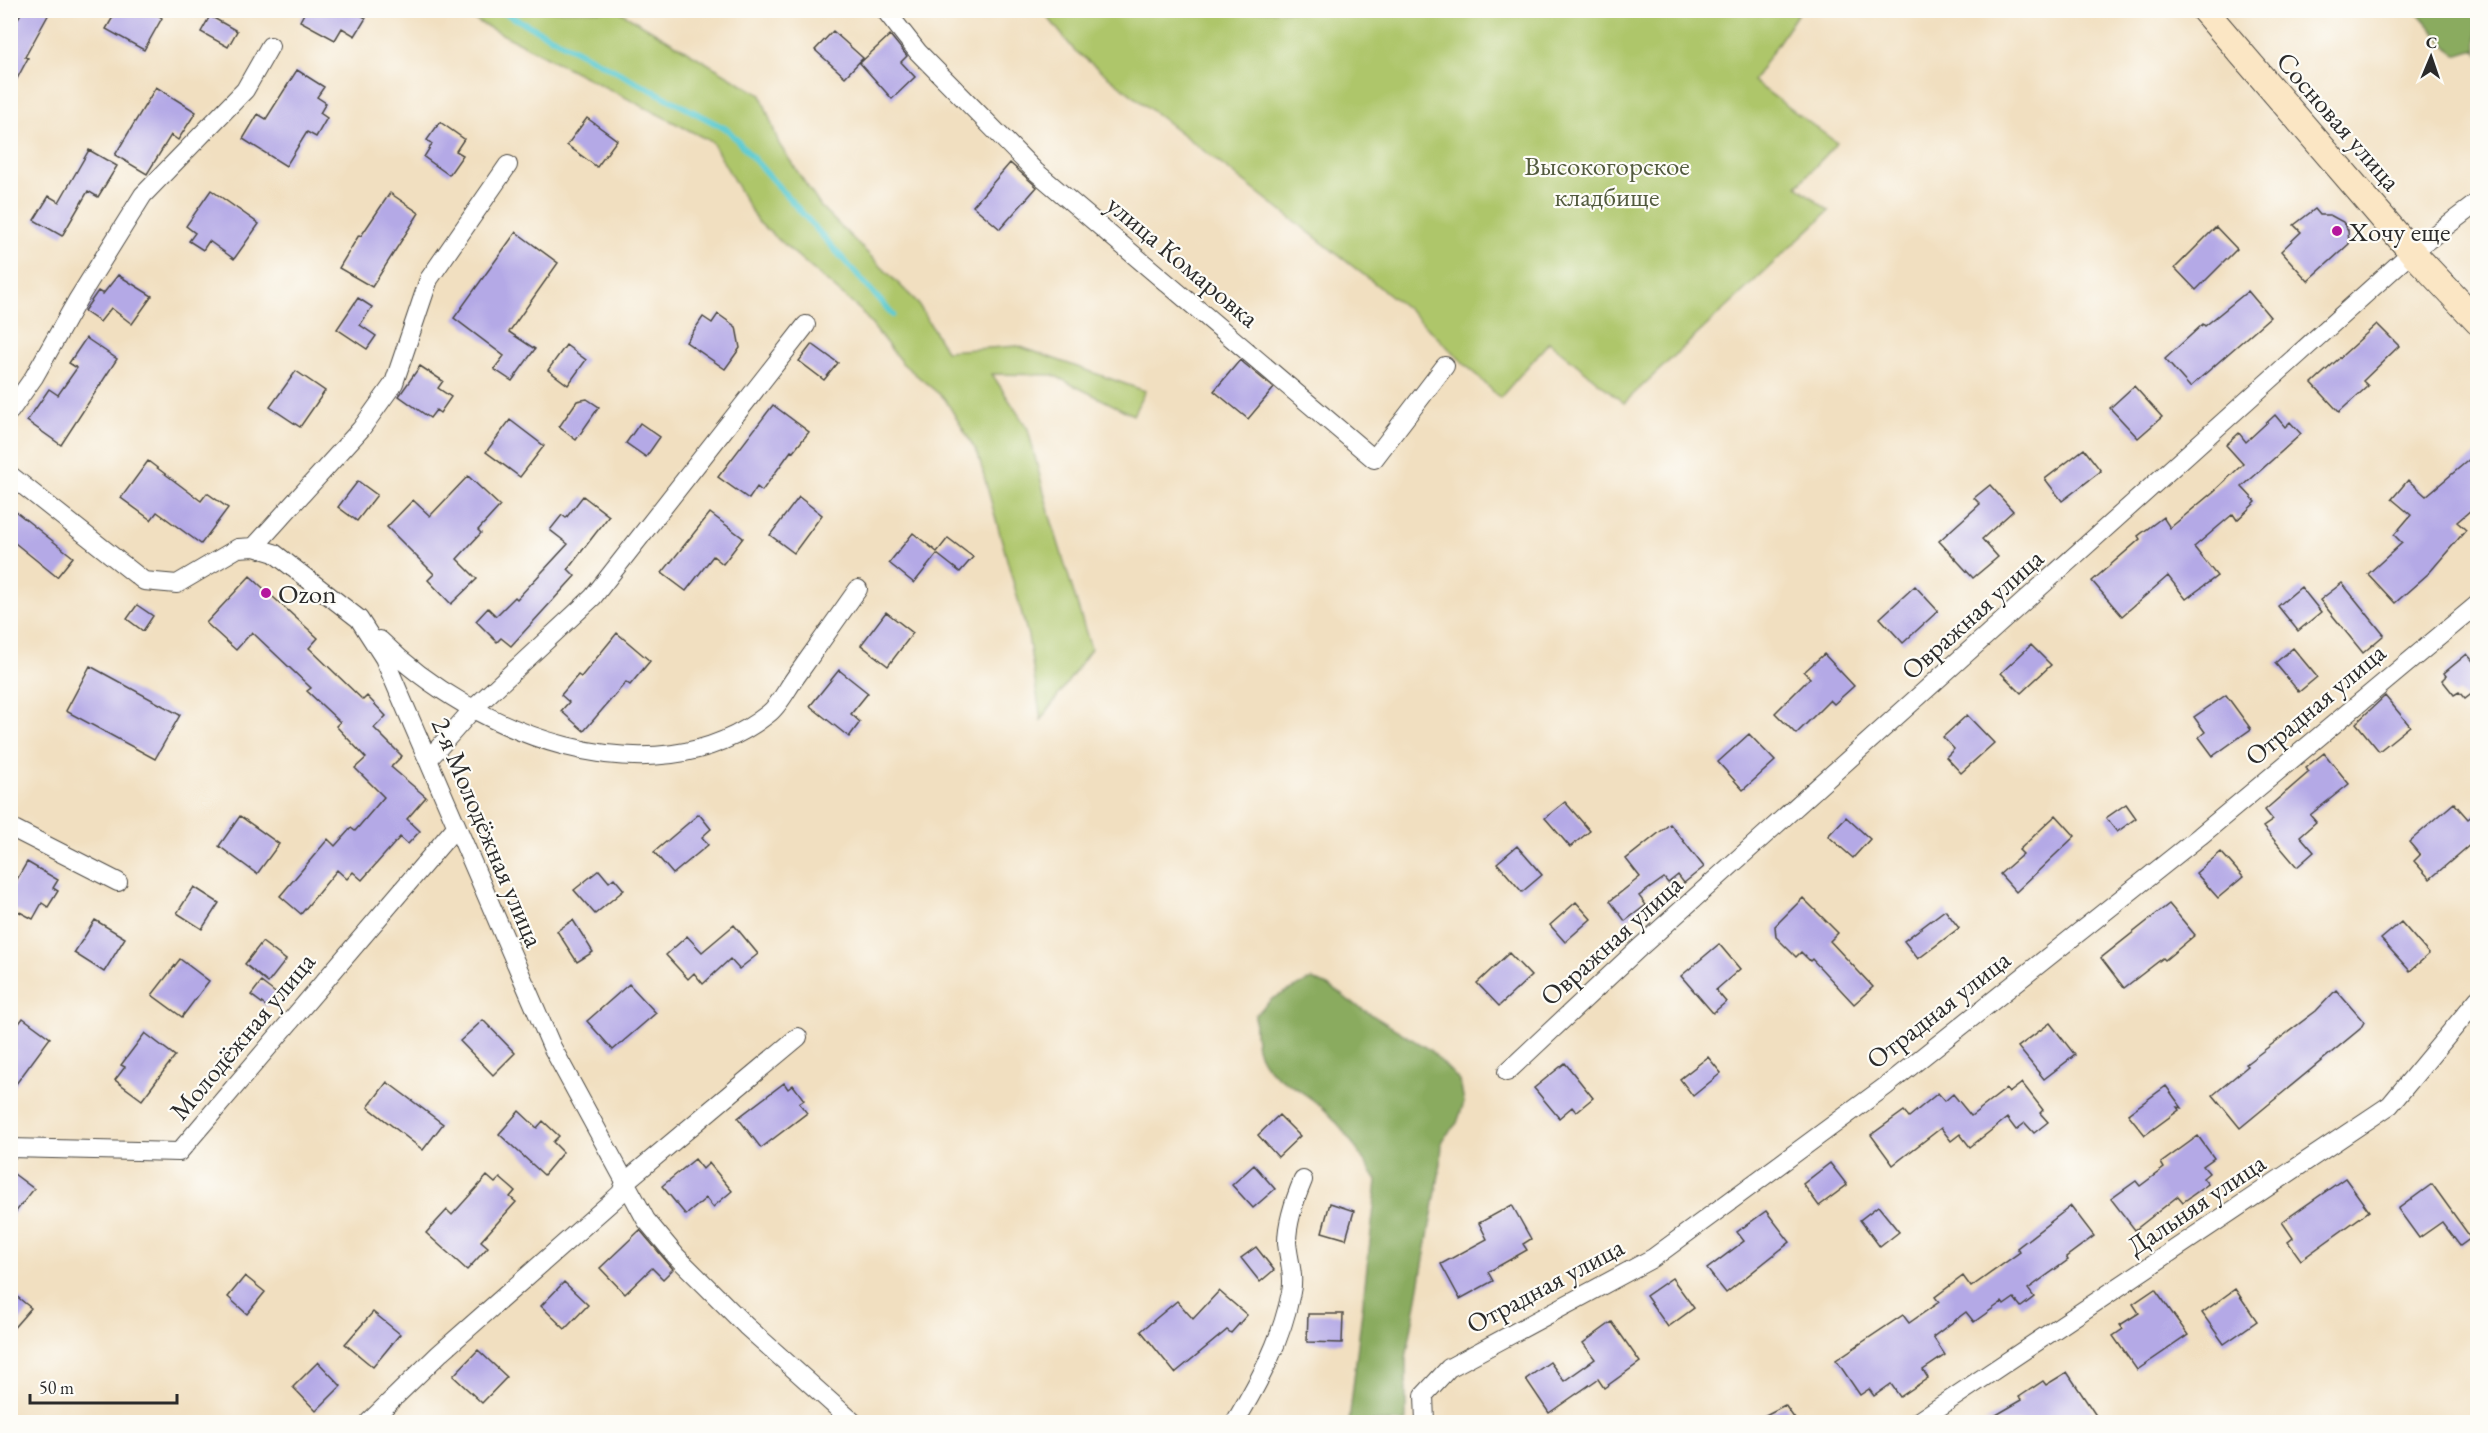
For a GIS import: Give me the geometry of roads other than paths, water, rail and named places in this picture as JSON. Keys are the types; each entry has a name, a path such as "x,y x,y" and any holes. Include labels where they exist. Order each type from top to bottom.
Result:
{"street":[{"name":"улица Комаровка","path":"885,10 918,52 1035,171 1374,459 1444,366"},
{"name":"Сосновая улица","path":"2204,10 2412,252 2478,322"},
{"path":"10,411 34,377 78,299 143,195 244,90 270,46"},
{"path":"10,475 144,581 177,584 238,548 254,547 361,429 394,383 429,279 508,165"},
{"name":"Овражная улица","path":"1507,1072 1637,950 2412,252 2478,202"},
{"path":"428,760 473,709 593,597 806,325"},
{"name":"2-я Молодёжная улица","path":"254,547 274,553 359,619 384,658 455,828 552,1047 646,1220 676,1256 746,1326 853,1422"},
{"path":"359,619 406,666 473,709 534,736 569,748 600,753 659,755 711,746 770,713 858,589"},
{"name":"Отрадная улица","path":"1425,1422 1424,1395 1449,1368 1653,1258 1886,1086 2200,836 2478,604"},
{"path":"10,827 118,882"},
{"name":"Молодёжная улица","path":"10,1148 179,1152 455,828"},
{"name":"Дальняя улица","path":"1917,1422 2390,1105 2478,999"},
{"path":"369,1422 440,1354 621,1193 625,1182 798,1037"},
{"path":"1234,1422 1263,1374 1291,1292 1293,1276 1287,1242 1294,1203 1303,1180"}],"waterway":[{"path":"499,10 728,130 893,315"}],"place":[{"name":"Хочу еще","path":"2337,231"},
{"name":"Ozon","path":"266,593"}],"park label":[{"name":"Высокогорское кладбище","path":"1607,180"}]}
